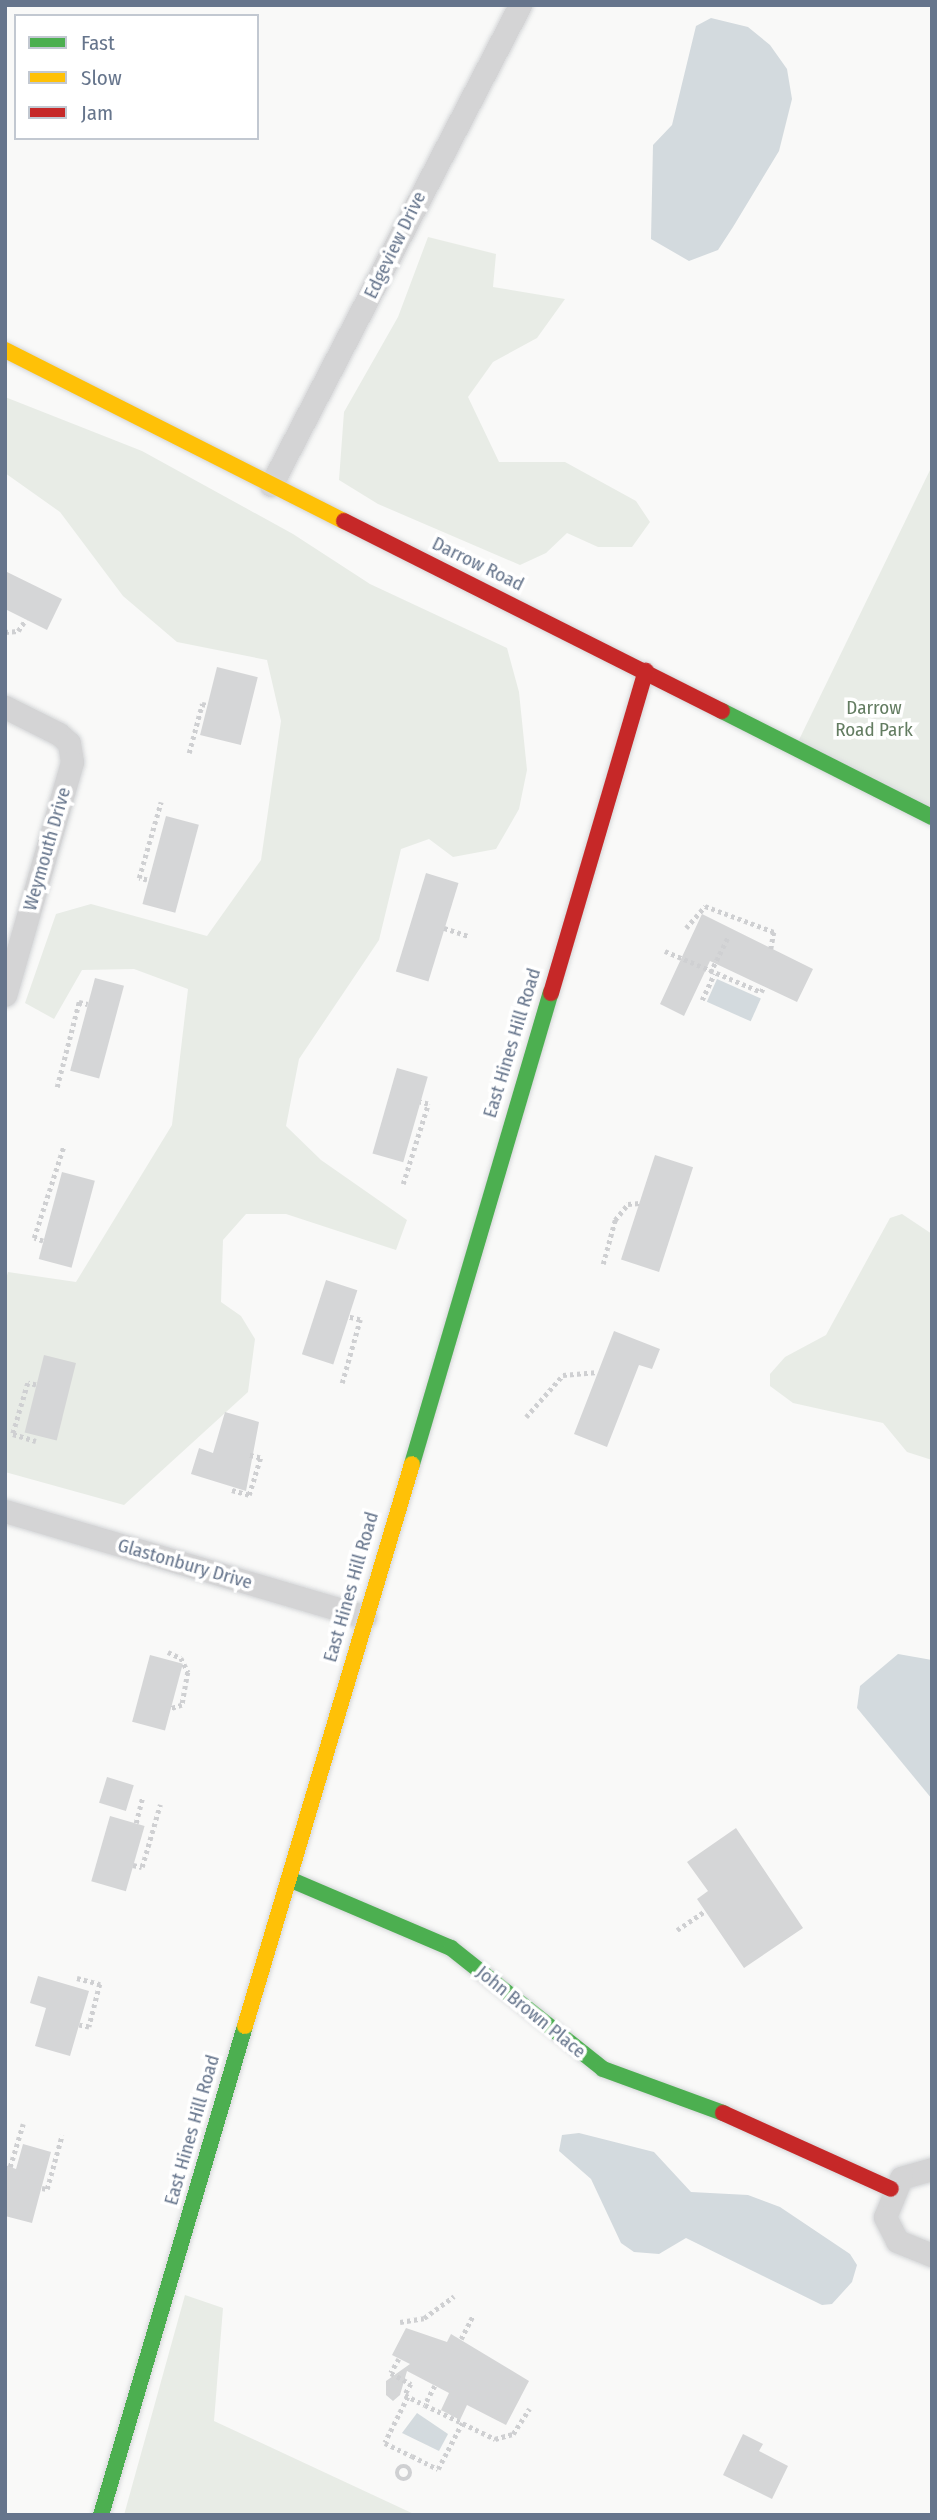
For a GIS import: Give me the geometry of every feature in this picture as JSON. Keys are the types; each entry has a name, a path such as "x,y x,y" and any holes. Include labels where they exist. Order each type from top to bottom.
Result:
{"street":[{"name":"Edgeview Drive","path":"271,485 520,5"},
{"name":"Darrow Road","path":"5,350 932,817"},
{"name":"East Hines Hill Road","path":"101,2515 646,671"},
{"name":"Weymouth Drive","path":"5,707 69,743 72,762 5,995"},
{"name":"Glastonbury Drive","path":"5,1511 365,1617"},
{"name":"John Brown Place","path":"289,1880 451,1948 603,2070 777,2133 891,2189"},
{"path":"932,2169 914,2171 891,2189 889,2230 908,2250 932,2255"}],"path":[{"path":"5,632 18,631 26,620"},
{"path":"189,753 202,704 207,705"},
{"path":"148,880 139,878 161,802"},
{"path":"686,928 705,906 774,932 771,949"},
{"path":"444,928 470,936"},
{"path":"702,1000 728,937"},
{"path":"666,951 761,992 764,986"},
{"path":"57,1087 79,1002 88,1004"},
{"path":"403,1184 428,1104 420,1102"},
{"path":"43,1241 34,1238 63,1148"},
{"path":"603,1264 615,1220 628,1204 640,1203"},
{"path":"342,1382 359,1320 349,1317"},
{"path":"526,1417 563,1375 598,1371"},
{"path":"36,1385 28,1383 13,1434 36,1441"},
{"path":"232,1490 249,1495 260,1458 249,1455"},
{"path":"168,1652 181,1658 188,1672 182,1705 170,1709"},
{"path":"136,1824 142,1799"},
{"path":"133,1865 142,1867 160,1805"},
{"path":"677,1930 705,1912"},
{"path":"77,1978 100,1984 89,2027 79,2025"},
{"path":"10,2167 23,2124"},
{"path":"42,2188 47,2189 62,2135"},
{"path":"400,2322 425,2318 454,2295"},
{"path":"461,2339 472,2317"},
{"path":"399,2358 391,2373 411,2384 408,2397 385,2443 438,2469 461,2423"},
{"path":"425,2405 435,2386"},
{"path":"408,2397 504,2441 529,2409"},
{"path":"407,2466 412,2456"}],"green space":[{"path":"428,237 496,254 493,287 565,299 537,338 493,362 468,397 499,462 565,462 636,501 650,522 632,547 598,547 567,533 546,553 520,565 378,504 339,480 344,412 398,317"},
{"path":"5,397 142,451 293,534 370,584 507,648 519,692 527,770 519,809 496,849 453,857 429,839 401,849 379,940 299,1059 286,1126 321,1160 407,1220 396,1250 286,1214 246,1214 223,1240 221,1302 241,1316 255,1339 248,1392 124,1505 5,1472 5,1282 8,1272 76,1282 172,1125 188,989 134,969 82,970 54,1019 25,1003 56,914 91,904 207,936 261,860 281,721 267,660 177,642 123,596 60,512 5,473"},
{"name":"Darrow Road Park","path":"932,466 932,817 795,748"},
{"path":"902,1214 932,1234 932,1460 907,1452 883,1423 793,1403 770,1386 770,1374 785,1357 826,1335 890,1218"},
{"path":"185,2295 223,2308 214,2421 416,2515 124,2515"}],"shaded area":[{"path":"711,18 748,27 770,45 787,69 792,99 779,151 733,227 718,250 689,261 651,239 653,145 672,125 696,26"},
{"path":"717,979 761,999 751,1021 707,1002"},
{"path":"898,1654 932,1660 932,1799 857,1708 860,1686"},
{"path":"579,2133 654,2152 691,2192 748,2195 780,2207 850,2254 857,2265 852,2282 832,2304 822,2305 686,2238 659,2254 634,2252 621,2243 591,2179 559,2151 562,2135"},
{"path":"417,2413 448,2434 439,2451 402,2433"}],"building":[{"path":"5,571 62,599 47,630 5,609"},
{"path":"217,667 258,677 241,745 200,735"},
{"path":"166,816 199,825 175,913 142,904"},
{"path":"426,873 459,883 428,981 396,971"},
{"path":"702,914 813,969 797,1002 710,961 684,1016 660,1004"},
{"path":"95,978 124,986 99,1078 70,1071"},
{"path":"397,1068 428,1077 403,1162 372,1154"},
{"path":"655,1155 693,1167 659,1272 621,1260"},
{"path":"62,1172 95,1181 72,1268 39,1259"},
{"path":"326,1280 357,1290 333,1364 302,1354"},
{"path":"614,1331 660,1349 652,1369 639,1365 607,1447 574,1434"},
{"path":"44,1355 76,1363 57,1441 25,1433"},
{"path":"225,1412 259,1422 246,1491 191,1474 199,1448 213,1453"},
{"path":"150,1655 183,1664 165,1730 132,1722"},
{"path":"107,1777 134,1785 126,1811 99,1803"},
{"path":"110,1816 145,1826 126,1891 91,1881"},
{"path":"736,1828 803,1928 744,1968 697,1899 708,1891 687,1862"},
{"path":"38,1976 89,1991 70,2056 35,2046 46,2008 30,2003"},
{"path":"23,2144 51,2152 32,2223 5,2216 5,2165 16,2169"},
{"path":"406,2328 447,2342 451,2334 529,2381 506,2425 467,2405 460,2420 441,2410 449,2393 407,2371 400,2395 393,2401 386,2395 386,2381 410,2364 392,2355"},
{"path":"743,2434 763,2444 759,2451 788,2466 772,2499 723,2475"}],"traffic: fast":[{"path":"722,711 932,817"},
{"path":"412,1464 551,993"},
{"path":"289,1879 451,1948 603,2069 723,2113"},
{"path":"101,2515 245,2026"}],"traffic: slow":[{"path":"5,350 344,521"},
{"path":"245,2026 412,1464"}],"traffic: jam":[{"path":"344,521 722,711"},
{"path":"551,993 646,671"},
{"path":"723,2113 891,2189"}]}
